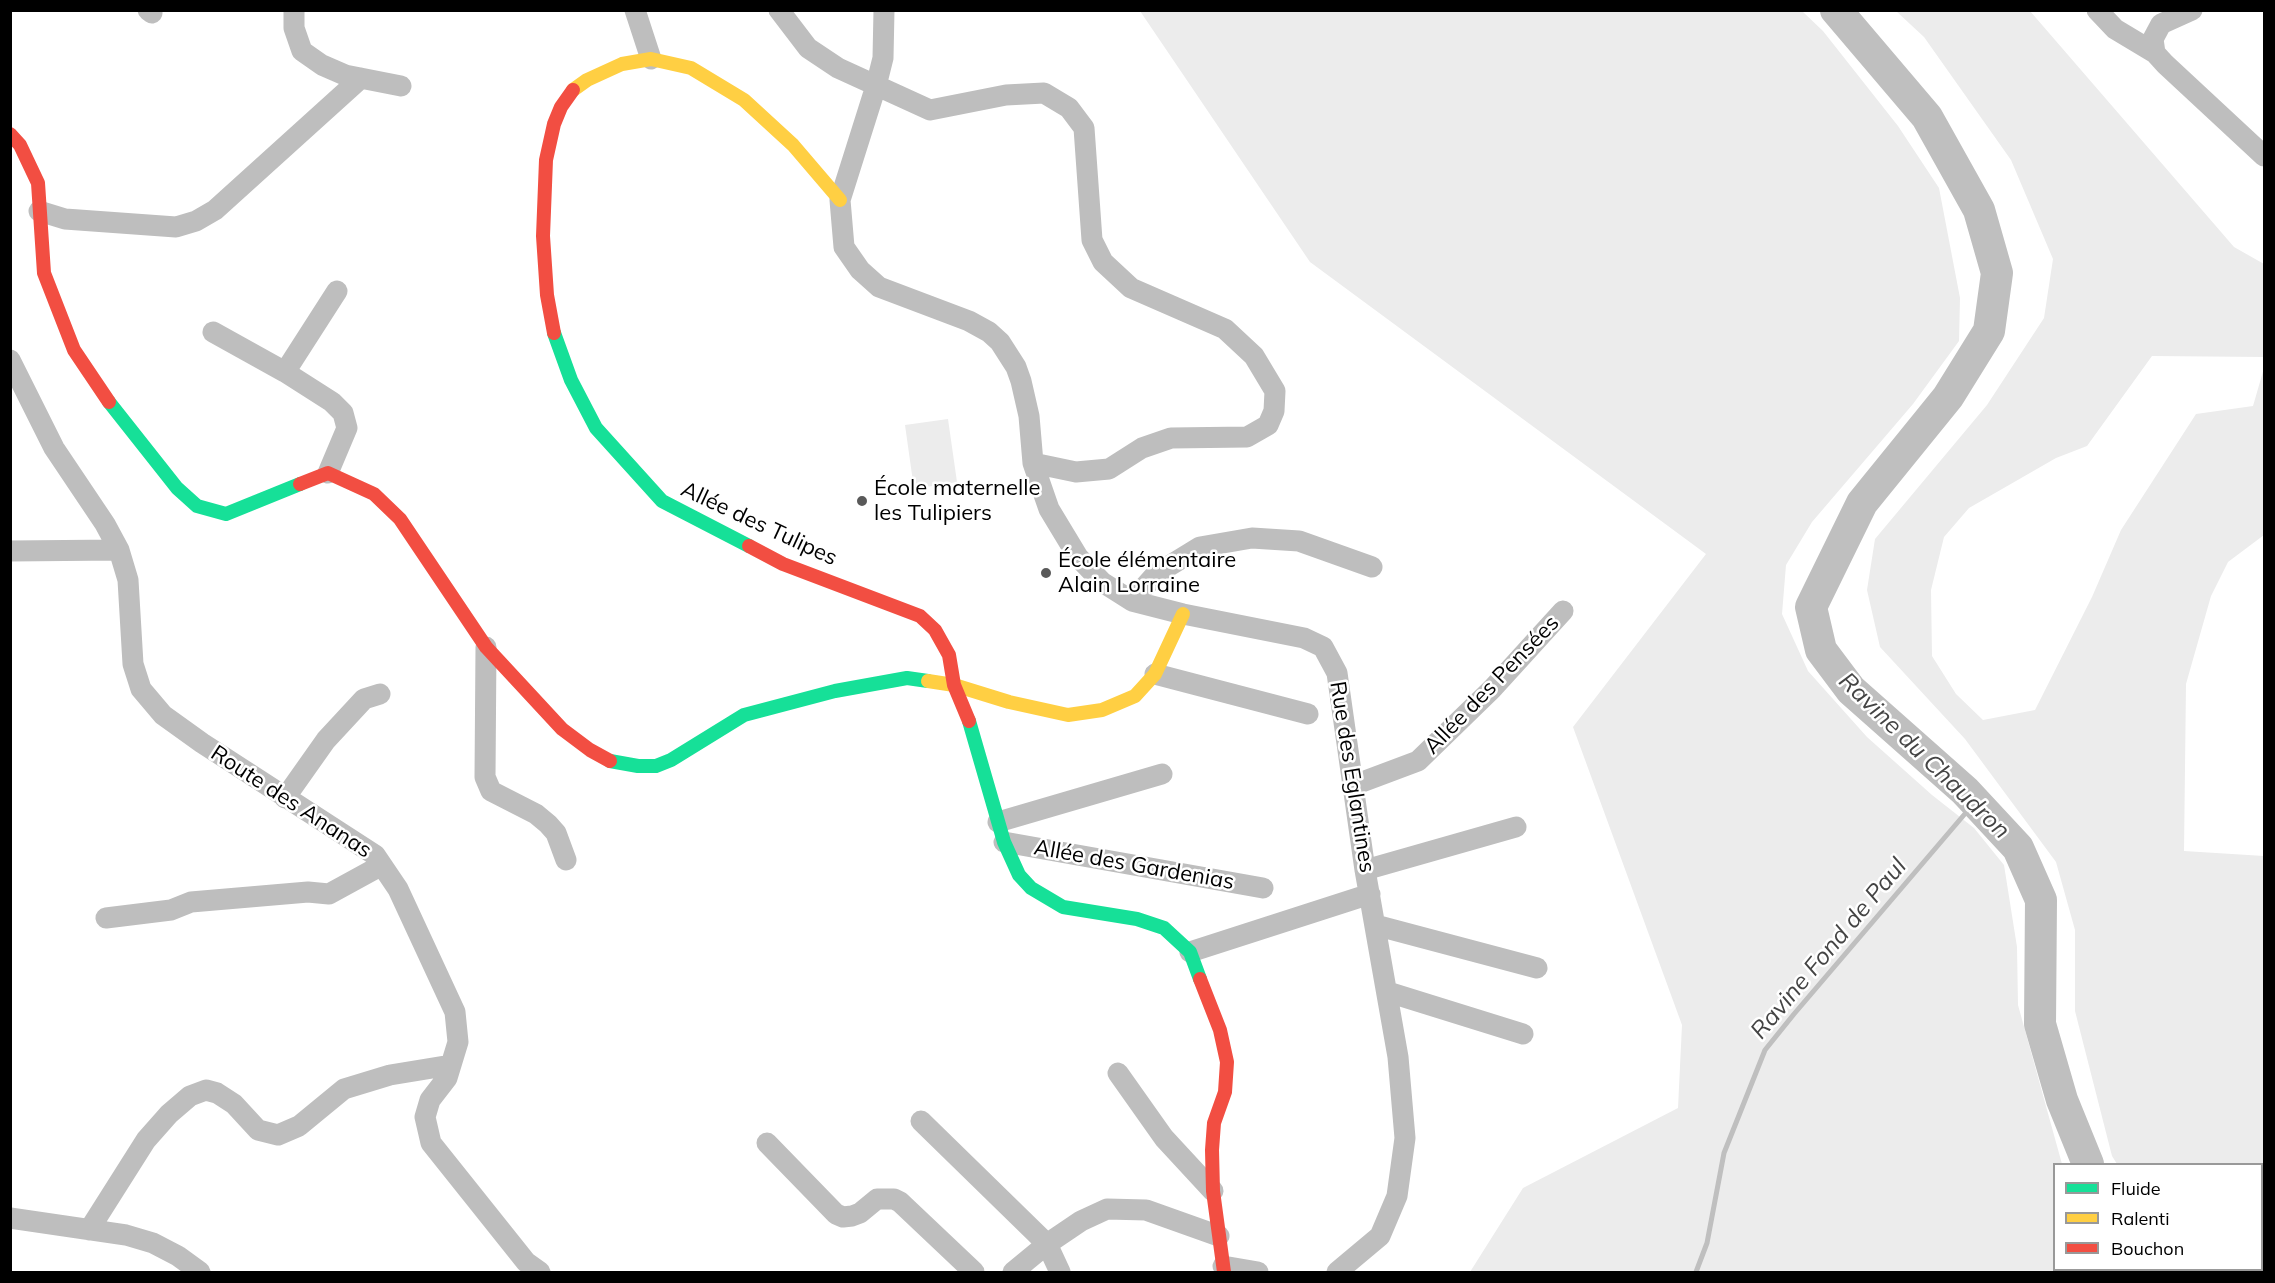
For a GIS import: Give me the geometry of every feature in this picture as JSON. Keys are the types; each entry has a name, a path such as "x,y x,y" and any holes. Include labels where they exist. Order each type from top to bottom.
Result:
{"street":[{"path":"294,10 294,28 302,51 322,65 345,75 401,86"},
{"path":"635,10 651,59"},
{"path":"779,10 808,48 838,68 930,110 1006,95 1044,93 1069,108 1084,128 1092,240 1103,262 1131,288 1225,328 1254,356 1275,391 1274,411 1268,425 1247,437 1170,438 1142,448 1109,469 1076,472 1033,463"},
{"path":"2097,10 2115,29 2155,52 2164,64 2265,156"},
{"path":"2155,52 2153,39 2161,24 2192,10"},
{"name":"Rue des Eglantines","path":"891,13 876,86 840,200 844,247 860,270 879,287 969,321 989,332 1000,342 1016,367 1021,381 1029,416 1033,463 1049,509 1078,557 1102,582 1132,601 1183,614 1304,638 1323,647 1337,673 1365,870 1398,1057 1405,1138 1397,1196 1380,1236 1337,1272"},
{"name":"Allée des Tulipes","path":"840,200 793,145 744,100 691,68 651,59 622,64 587,80 570,93 554,124 546,160 543,236 547,295 555,338 571,380 596,428 662,501 783,564 920,616 935,630 949,655 954,685 966,712 1001,832 1019,874 1040,894 1063,907 1137,918 1164,928 1190,952"},
{"path":"39,211 65,219 176,228 196,221 215,210 361,78"},
{"path":"10,134 20,145 38,183 44,273 74,350 99,390 177,488 197,506 226,514 328,473 351,482 374,495 400,519 486,647 562,729 590,750 612,762 656,766 671,760 706,735 744,715 835,691 907,678 954,685 1009,702 1068,715 1102,710 1135,696 1155,674 1183,614"},
{"path":"285,372 337,291"},
{"path":"213,332 285,372 332,402 343,413 347,428 328,473"},
{"name":"Route des Ananas","path":"10,360 54,448 105,524 119,550 128,580 133,664 141,689 163,715 285,798 375,855 398,889 455,1012 458,1042 447,1078 430,1100 425,1117 431,1143 526,1262 540,1272"},
{"path":"1132,601 1156,574 1200,548 1252,538 1299,541 1372,567"},
{"path":"10,551 119,550"},
{"name":"Allée des Pensées","path":"1354,785 1418,761 1492,690 1563,611"},
{"path":"486,647 485,777 491,790 536,814 548,824 556,833 566,860"},
{"path":"1155,674 1308,714"},
{"path":"285,798 326,740 364,699 380,694"},
{"name":"Allée des Gardenias","path":"1001,832 1162,774"},
{"path":"1365,870 1516,827"},
{"name":"Allée des Gardenias","path":"1001,832 1263,888"},
{"path":"106,918 171,910 192,902 308,892 329,894 382,865"},
{"path":"1258,1272 1224,1269 1213,1191 1212,1150 1214,1123 1225,1092 1227,1062 1220,1030 1190,952 1370,894"},
{"path":"1375,925 1537,968"},
{"path":"1388,992 1523,1034"},
{"path":"88,1230 146,1140 189,1096 206,1090 217,1094 234,1104 258,1130 278,1135 299,1125 344,1089 390,1075 451,1065"},
{"path":"1118,1074 1164,1138 1213,1191"},
{"path":"921,1121 1047,1244 1060,1272"},
{"path":"766,1143 836,1214 843,1217 860,1214 877,1199 894,1199 900,1202 974,1272"},
{"path":"1013,1272 1047,1244 1081,1221 1107,1209 1146,1210 1219,1236"},
{"path":"10,1218 126,1235 153,1243 178,1256 200,1272"}],"shaded area":[{"path":"1140,11 1802,11 1823,31 1898,126 1939,188 1960,298 1959,341 1913,404 1812,522 1786,565 1782,614 1808,671 1867,737 1932,795 1974,828 2004,865 2017,947 2018,1005 2062,1163 2053,1163 2053,1271 2092,1272 1470,1272 1523,1188 1678,1108 1682,1025 1573,727 1706,554 1310,262"},
{"path":"1896,11 2030,11 2234,247 2264,264 2264,357 2152,356 2087,446 2056,458 1969,508 1944,537 1931,590 1932,656 1956,694 1983,720 2035,710 2092,597 2121,530 2196,414 2253,406 2264,368 2264,535 2228,562 2211,596 2186,684 2184,851 2264,856 2264,1272 2168,1271 2263,1271 2263,1163 2116,1163 2112,1156 2075,1011 2075,930 2056,862 1965,739 1880,647 1867,590 1875,539 1987,405 2044,318 2053,259 2011,160 1924,37"},
{"path":"948,419 957,482 914,489 905,425"}],"waterway":[{"name":"Ravine du Chaudron","path":"1836,10 1927,117 1979,210 1997,273 1989,331 1948,397 1862,503 1811,607 1821,650 1851,690 1965,791 2018,848 2041,900 2040,1024 2062,1100 2088,1163"},
{"name":"Ravine Fond de Paul","path":"1696,1272 1707,1243 1724,1153 1765,1050 1975,802"}],"traffic: fast":[{"path":"554,333 571,380 596,428 662,501 749,546"},
{"path":"109,402 177,488 197,506 226,514 300,484"},
{"path":"610,761 638,766 656,766 671,760 744,715 835,691 907,678 928,681"},
{"path":"969,721 1004,842 1019,875 1031,888 1063,907 1137,919 1164,928 1190,952 1200,979"}],"traffic: slow":[{"path":"573,90 587,80 622,64 651,59 691,68 744,100 793,145 840,200"},
{"path":"928,681 954,685 1009,702 1068,715 1102,710 1135,696 1155,674 1183,614"}],"traffic: jam":[{"path":"554,333 547,295 543,236 546,160 554,124 561,107 573,90"},
{"path":"10,134 20,145 38,183 44,273 74,350 109,402"},
{"path":"300,484 328,473 374,494 400,519 486,647 562,729 590,750 610,761"},
{"path":"749,546 783,564 920,616 935,630 949,655 954,685 969,721"},
{"path":"1200,979 1220,1030 1227,1062 1225,1092 1214,1123 1212,1150 1213,1191 1224,1272"}],"place":[{"name":"École maternelle les Tulipiers","path":"862,501"},
{"name":"École élémentaire Alain Lorraine","path":"1046,573"}]}
